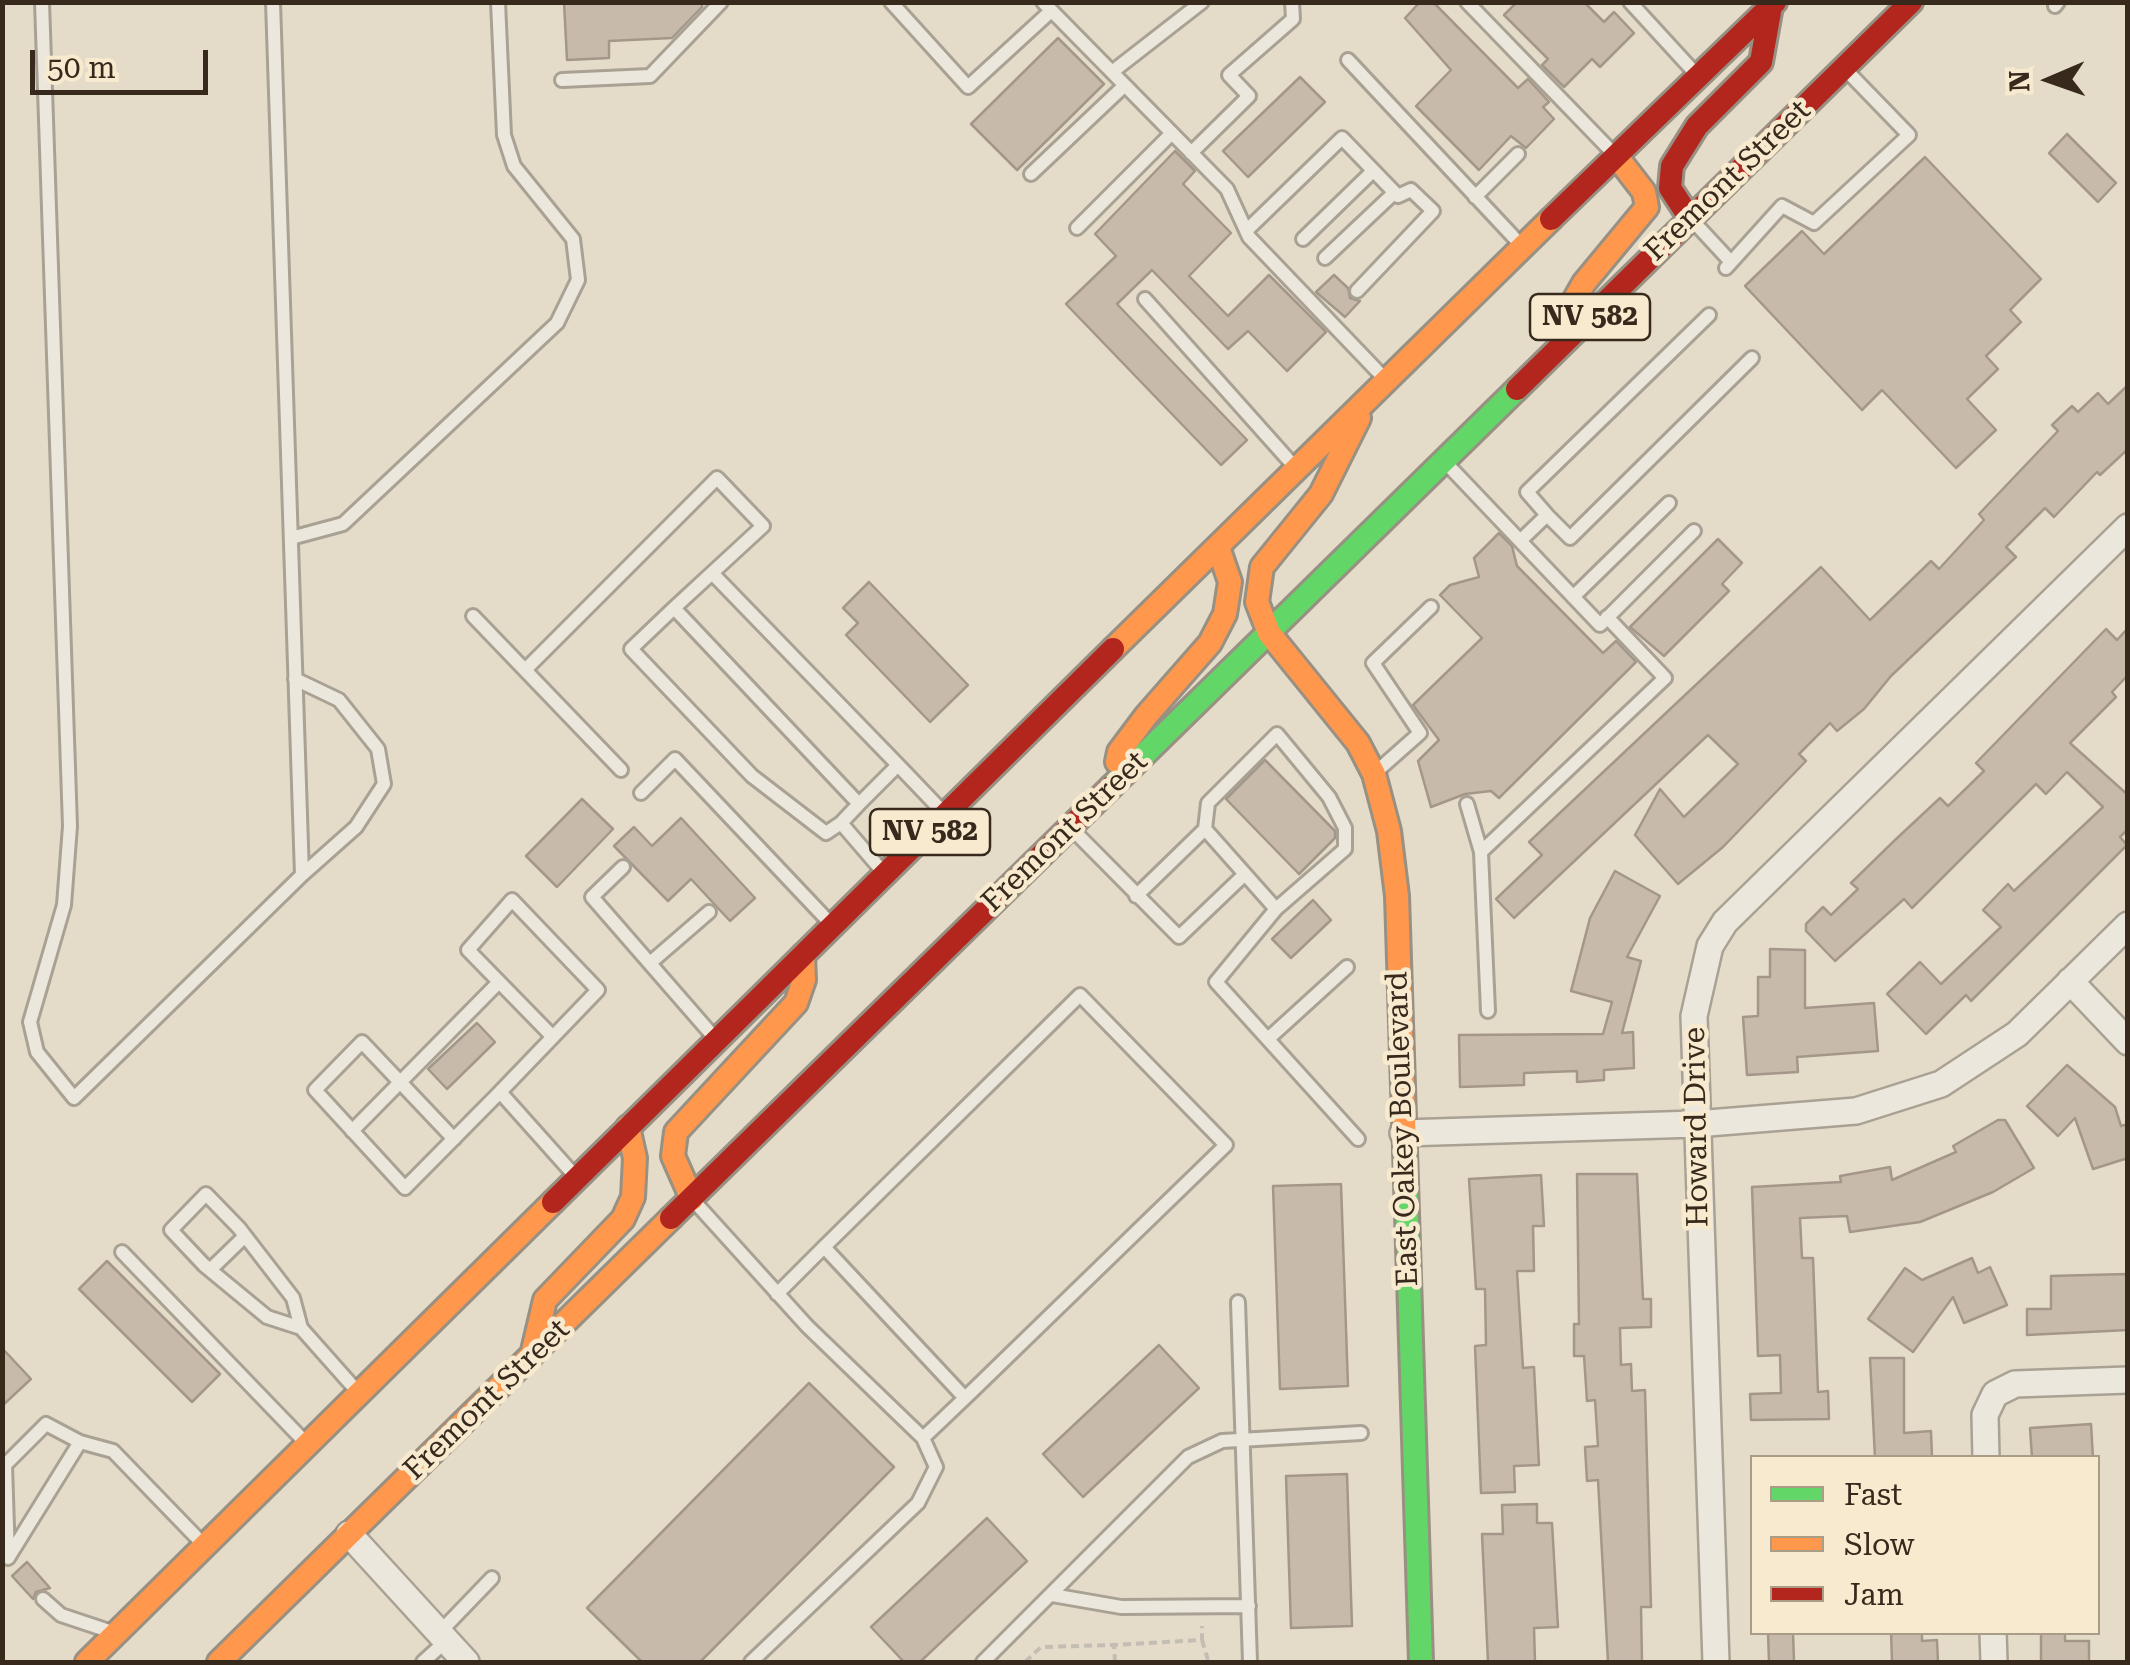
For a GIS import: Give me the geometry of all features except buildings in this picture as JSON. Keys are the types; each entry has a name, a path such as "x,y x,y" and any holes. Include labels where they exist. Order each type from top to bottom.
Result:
{"main road":[{"name":"Fremont Street","path":"219,1662 1911,2"},
{"name":"NV 582","path":"86,1662 1377,388 1773,4"},
{"path":"1689,217 1670,188 1672,166 1697,126 1761,62 1773,4"},
{"path":"1567,340 1572,304 1584,283 1647,208 1644,192 1616,157"},
{"path":"1269,632 1257,602 1262,567 1338,466 1377,388"},
{"path":"1114,784 1119,752 1210,643 1224,614 1230,582 1218,547"},
{"name":"East Oakey Boulevard","path":"1269,632 1358,744 1374,774 1389,831 1397,896 1421,1662"},
{"path":"692,1198 673,1156 676,1132 796,1004 804,980 803,955"},
{"path":"532,1355 535,1328 545,1300 624,1219 633,1197 635,1158 628,1128"}],"street":[{"name":"Howard Drive","path":"1716,1662 1694,1016 1710,946 1726,922 2128,526"},
{"path":"1402,1133 1696,1124 1856,1111 1940,1084 2017,1034 2128,925"},
{"path":"2070,981 2128,1042"},
{"path":"1986,1455 1985,1416 1995,1394 2014,1384 2128,1380"},
{"path":"350,1534 466,1662"},
{"path":"1993,1635 1994,1662"}],"lane":[{"path":"42,2 70,826 64,906 30,1022 38,1052 74,1098 302,874 356,827 384,784 378,749 339,700 296,679"},
{"path":"273,2 302,874"},
{"path":"291,538 343,524 557,323 578,280 573,240 514,166 504,135 498,2"},
{"path":"562,80 650,76 721,2"},
{"path":"891,2 968,86 1048,7 1227,189 1246,231 1377,388"},
{"path":"1112,72 1202,2"},
{"path":"1191,153 1249,96 1229,75 1293,19 1292,2"},
{"path":"1467,2 1616,157"},
{"path":"1630,2 1699,76"},
{"path":"1348,60 1523,248"},
{"path":"1689,217 1728,265 1782,206 1814,223 1909,134 1844,68"},
{"path":"1030,174 1124,86"},
{"path":"1077,228 1172,133"},
{"path":"1246,231 1342,138 1394,193 1398,196 1411,190 1434,211 1356,290"},
{"path":"1476,197 1518,154"},
{"path":"1303,239 1373,170"},
{"path":"1325,258 1394,193"},
{"path":"1145,299 1296,469"},
{"path":"1709,315 1527,492 1547,515 1570,538 1752,358"},
{"path":"1444,461 1600,625 1694,530"},
{"path":"525,670 716,478 764,526 631,649 752,776 826,834 898,765"},
{"path":"1573,597 1669,503"},
{"path":"1520,541 1547,515"},
{"path":"712,573 946,815"},
{"path":"1374,774 1420,733 1373,663 1432,607"},
{"path":"674,608 858,804"},
{"path":"473,616 621,770"},
{"path":"1481,852 1665,678 1607,617"},
{"path":"1136,896 1206,830 1208,803 1277,734 1329,797 1345,828 1345,849 1276,909 1216,982 1358,1138"},
{"path":"641,792 675,759 833,926"},
{"path":"1467,804 1481,852 1488,1012"},
{"path":"841,822 886,874"},
{"path":"1070,828 1179,936 1245,874"},
{"path":"1206,830 1276,909"},
{"path":"623,867 592,897 717,1041"},
{"path":"454,1139 362,1042 314,1090 405,1188 454,1139 500,1092 598,990 512,900 468,950 552,1036"},
{"path":"650,963 709,912"},
{"path":"1269,1038 1347,967"},
{"path":"352,1131 499,982"},
{"path":"777,1294 1080,996 1226,1145 923,1438"},
{"path":"500,1092 577,1178"},
{"path":"300,1328 267,1317 210,1270 170,1230 206,1194 293,1298 300,1328 358,1392"},
{"path":"692,1198 777,1294 923,1438 936,1467 918,1503 751,1662"},
{"path":"210,1270 245,1236"},
{"path":"824,1247 964,1398"},
{"path":"122,1252 306,1443"},
{"path":"1238,1302 1250,1662"},
{"path":"16,1571 8,1558 5,1465 46,1424 80,1442 113,1450 203,1544"},
{"path":"983,1662 1188,1457 1222,1441 1241,1438 1361,1433"},
{"path":"8,1558 80,1442"},
{"path":"423,1662 492,1578"},
{"path":"1052,1595 1121,1608 1249,1606"},
{"path":"43,1599 61,1616 114,1633"}],"path":[{"path":"1201,1606 1202,1640 1208,1660"},
{"path":"1025,1662 1041,1647 1202,1640"},
{"path":"1114,1645 1114,1662"}],"traffic: fast":[{"path":"1111,787 1517,389"},
{"path":"1405,1150 1421,1662"}],"traffic: slow":[{"path":"1567,337 1572,304 1584,283 1647,207 1644,192 1617,157"},
{"path":"1113,649 1551,219"},
{"path":"1269,633 1257,602 1262,567 1321,494 1359,418"},
{"path":"1117,762 1119,752 1146,716 1210,643 1225,614 1230,582 1218,547"},
{"path":"1269,633 1358,743 1374,774 1389,831 1397,896 1405,1150"},
{"path":"692,1199 673,1156 676,1132 796,1003 804,980 803,955"},
{"path":"532,1355 545,1300 623,1219 633,1197 635,1158 628,1127"},
{"path":"87,1662 553,1202"},
{"path":"219,1662 671,1218"}],"traffic: jam":[{"path":"1551,219 1775,2"},
{"path":"1517,389 1911,2"},
{"path":"1689,217 1670,188 1672,166 1697,126 1761,62 1771,6"},
{"path":"553,1202 1113,649"},
{"path":"671,1218 1111,787"}]}
